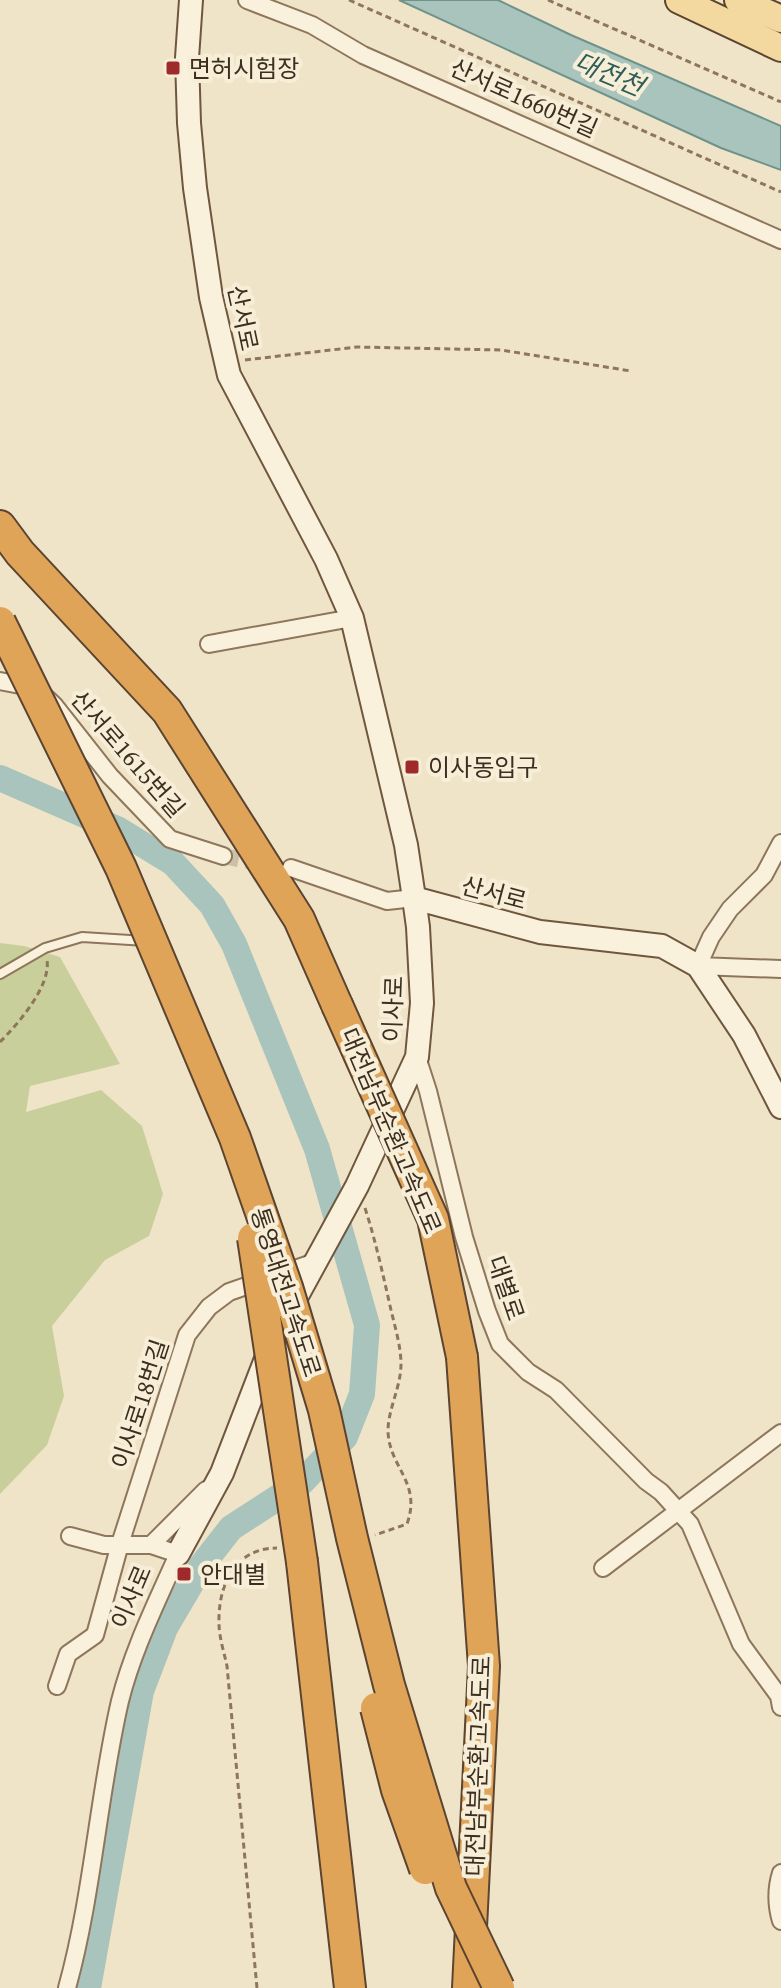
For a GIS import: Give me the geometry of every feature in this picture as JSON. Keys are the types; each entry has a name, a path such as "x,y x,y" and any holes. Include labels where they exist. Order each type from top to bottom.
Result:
{"highway":[{"name":"대전남부순환고속도로","path":"0,526 20,553 167,711 299,919 433,1219 462,1357 484,1666 468,1988"},
{"name":"통영대전고속도로","path":"0,622 121,868 235,1138 287,1287 324,1410 389,1685 451,1888 499,1988"},
{"name":"통영대전고속도로","path":"0,659 100,871 217,1144 274,1292 308,1415 333,1541 397,1790 435,1898 477,1988"},
{"path":"253,1238 302,1562 350,1988"}],"main road":[{"path":"679,0 781,48"},
{"path":"738,0 781,19"}],"street":[{"name":"산서로","path":"191,0 187,58 195,188 211,297 229,375 326,559 352,618 406,845 414,898 540,932 662,946 698,966 781,969"},
{"name":"산서로1660번길","path":"247,0 312,25 363,55 781,240"},
{"path":"209,644 352,618"},
{"name":"산서로1615번길","path":"0,681 36,688 54,705 110,776 170,839 223,856"},
{"path":"698,966 711,937 724,918 764,875 781,843"},
{"path":"291,868 387,901 414,898"},
{"name":"이사로","path":"67,1988 78,1950 105,1769 121,1697 139,1643 178,1554 222,1473 274,1338 320,1257 417,1057 422,1003 414,898"},
{"name":"산서로","path":"698,966 744,1035 781,1107"},
{"name":"대별로","path":"417,1057 464,1237 500,1344 528,1372 556,1390 690,1524 741,1644 779,1696 781,1707"},
{"name":"이사로18번길","path":"57,1686 68,1654 95,1635 120,1544 187,1335 209,1307 229,1292 294,1262 320,1257"},
{"path":"603,1568 781,1433"},
{"path":"151,1545 222,1473"},
{"path":"70,1536 104,1545 151,1545 178,1554"},
{"path":"781,1873 777,1886 777,1909 781,1921"}],"lane":[{"path":"0,974 45,948 82,937 159,941 181,982"}],"path":[{"path":"349,0 781,192"},
{"path":"548,0 781,102"},
{"path":"226,362 357,347 501,350 631,371"},
{"path":"0,1042 16,1027 41,987 48,969 45,948"}],"green space":[{"path":"0,943 24,946 60,957 120,1064 30,1086 26,1112 101,1090 142,1126 163,1194 149,1236 105,1260 52,1326 64,1396 47,1445 0,1494"}],"water":[{"name":"대전천","path":"399,0 498,0 781,126 781,170 721,148"}],"waterway":[{"path":"0,778 119,830 173,863 212,905 234,944 317,1149 367,1325 362,1394 345,1437 302,1482 231,1528 202,1565 165,1628 141,1691 88,1988"}],"tunnel":[{"path":"223,856 264,864"}],"place":[{"name":"면허시험장","path":"173,68"},
{"name":"이사동입구","path":"412,767"},
{"name":"안대별","path":"184,1574"}]}
